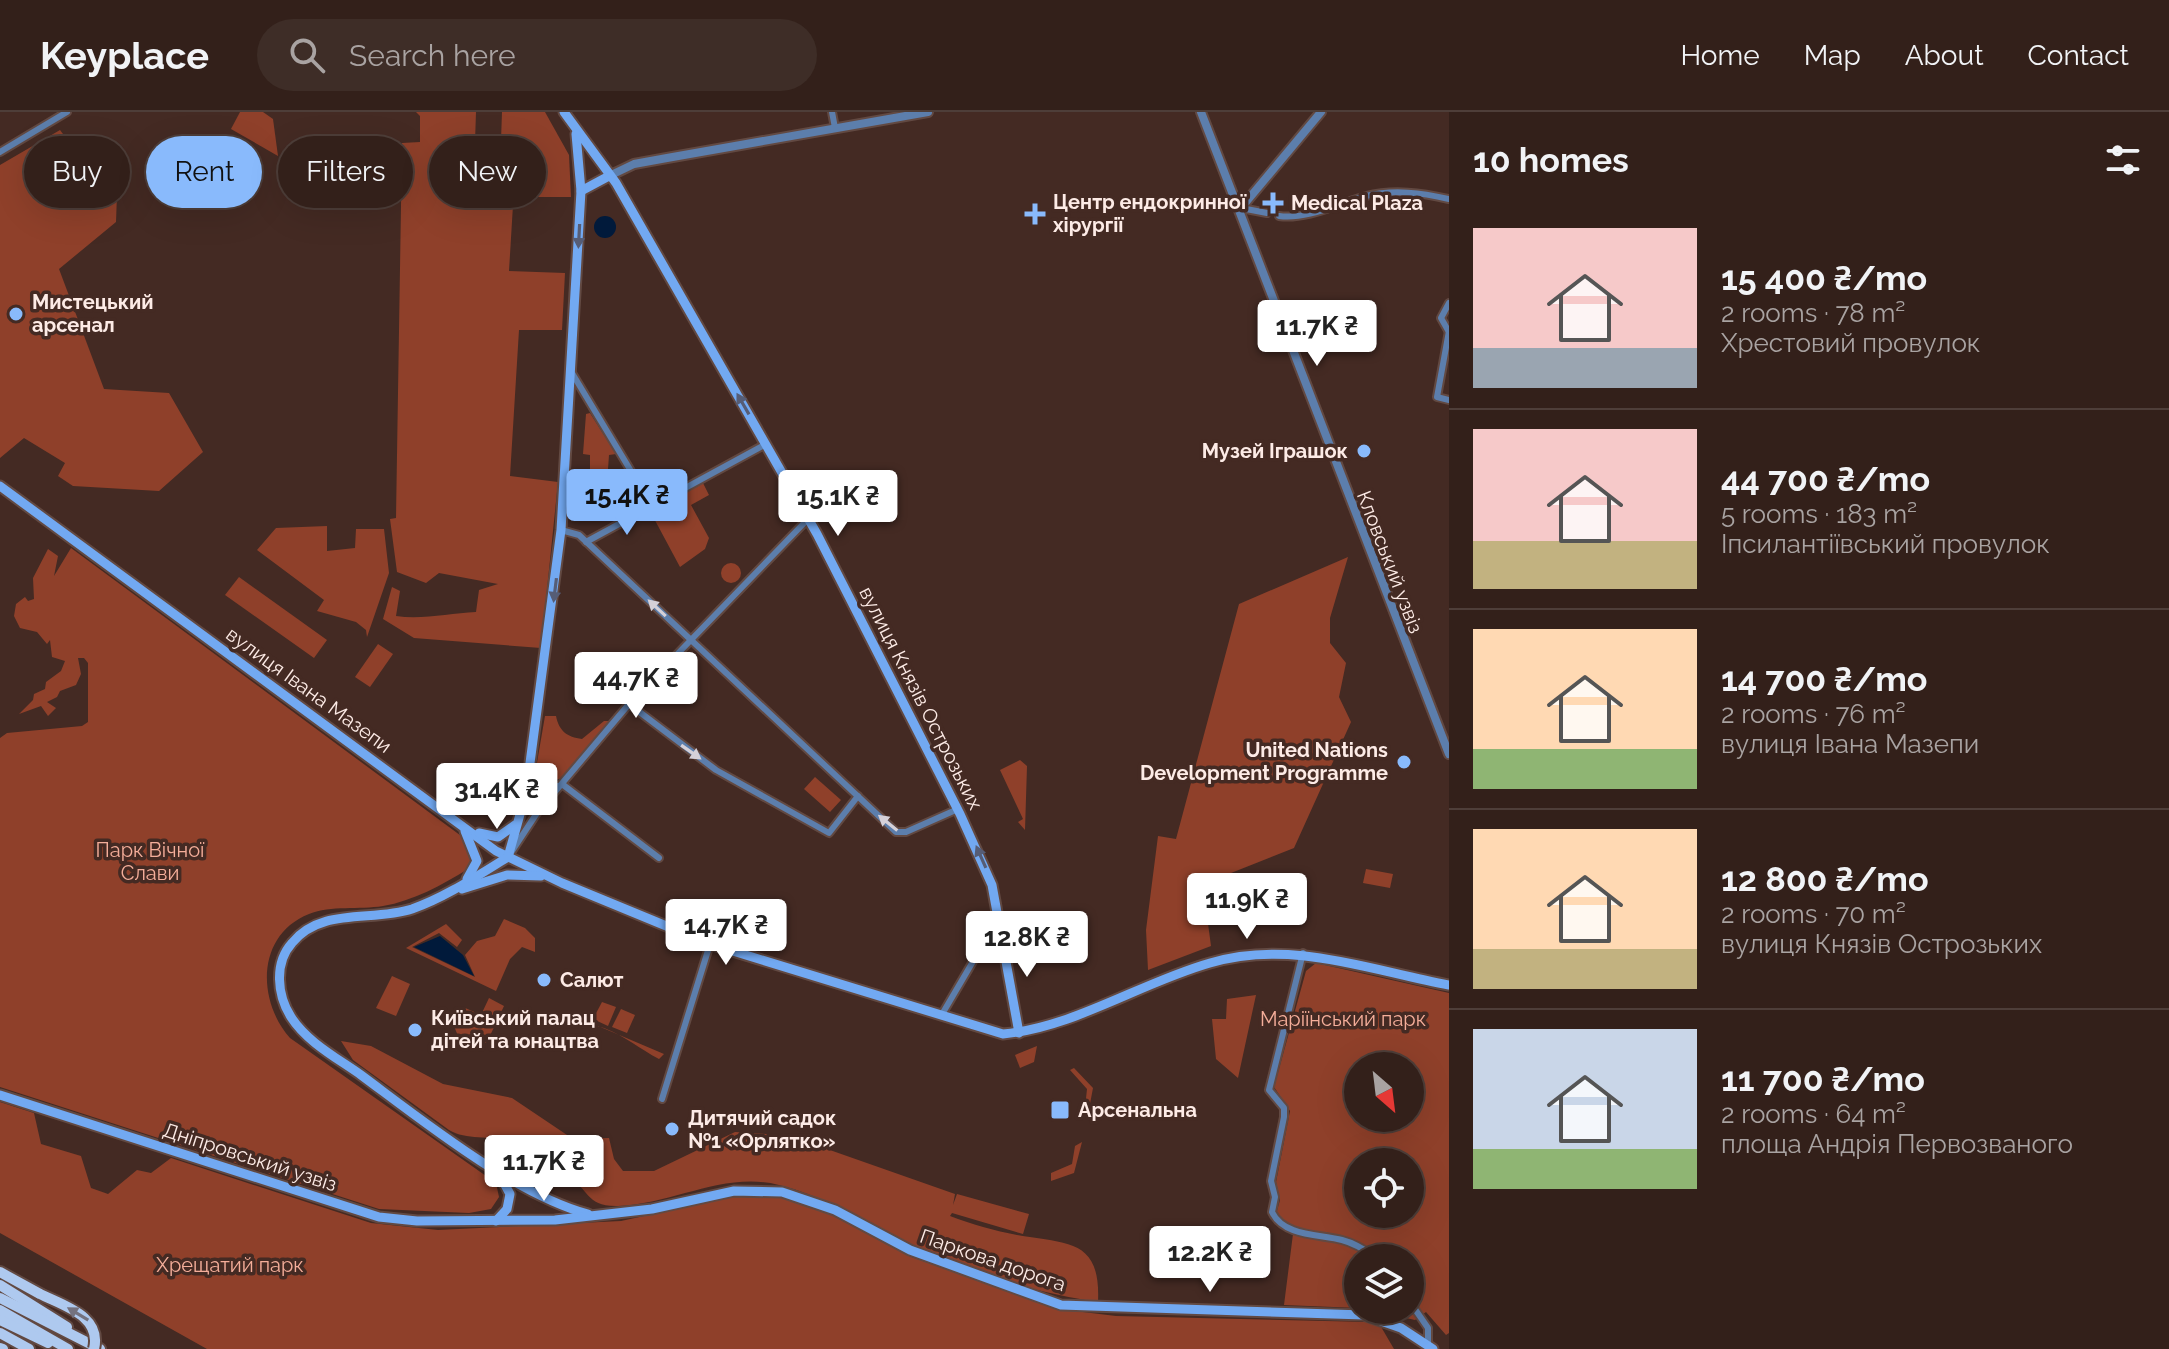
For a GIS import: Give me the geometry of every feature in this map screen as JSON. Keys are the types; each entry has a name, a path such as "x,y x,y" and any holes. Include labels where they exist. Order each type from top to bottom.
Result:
{"main road":[{"name":"вулиця Князів Острозьких","path":"564,112 609,176 766,444 958,809 988,875 1002,932 1019,1033"},
{"path":"575,131 581,191 561,530 530,762 520,816 508,857 462,885 399,913 333,919 312,927 286,951 280,983 291,1016 313,1040 493,1167 550,1200 596,1216"},
{"path":"581,191 609,176"},
{"name":"вулиця Івана Мазепи","path":"0,486 508,857 710,944 992,1033 1019,1033"},
{"path":"462,825 491,838 498,837 513,828 520,816"},
{"path":"462,825 477,861 462,885"},
{"path":"445,893 507,875 552,878"},
{"path":"1019,1033 1036,1030 1212,962 1303,953 1449,985"},
{"name":"Дніпровський узвіз","path":"0,1095 379,1217 417,1221 495,1221 596,1216"},
{"path":"493,1167 510,1194 507,1209 495,1221"},
{"name":"Паркова дорога","path":"596,1216 652,1209 734,1191 782,1192 835,1210 910,1250 1061,1305 1364,1315 1401,1328 1431,1347"},
{"path":"0,1272 86,1318 94,1331 91,1346"},
{"path":"0,1285 55,1317 91,1346"},
{"path":"0,1298 100,1349"},
{"path":"0,1310 65,1349"},
{"path":"0,1320 65,1349"},
{"path":"0,1333 29,1349"}],"street":[{"path":"0,152 67,112"},
{"path":"832,112 835,128"},
{"path":"609,176 634,164 928,112"},
{"path":"1267,213 1241,208 1321,112"},
{"name":"Кловський узвіз","path":"1206,114 1364,539 1449,754"},
{"path":"1279,216 1300,214 1388,192 1423,193 1449,199"},
{"path":"1449,303 1441,318 1449,332 1437,397 1449,400"},
{"path":"572,373 652,506"},
{"path":"586,542 766,444"},
{"path":"508,857 562,784 629,704 808,519"},
{"path":"561,530 579,535 896,832 906,832 958,809"},
{"path":"629,704 716,770 829,833 858,796"},
{"path":"530,762 538,784 549,788 562,784"},
{"path":"562,784 659,858"},
{"path":"941,1016 985,941 1002,932"},
{"path":"662,1099 710,944"},
{"path":"1303,953 1269,1090 1284,1108 1271,1181 1275,1197 1272,1212 1281,1224 1351,1244"},
{"path":"1424,1322 1431,1347"}],"green space":[{"path":"240,112 263,112 273,119 278,156 262,147 262,136 243,136 231,129"},
{"path":"416,112 476,112 475,136 429,136 429,208 513,208 509,271 565,273 562,330 519,330 510,476 558,482 541,648 414,638 383,619 392,587 400,591 396,616 416,617 476,612 479,590 498,584 439,573 426,583 397,572 390,519 396,518 401,208 413,208 413,142 420,142 420,116"},
{"path":"502,112 545,112 569,155 571,197 546,197 546,136 501,136"},
{"path":"60,130 64,136 50,136"},
{"path":"24,151 24,208 117,208 116,222 59,269 104,389 169,393 203,452 159,491 73,486 58,476 65,463 24,438 0,458 0,165"},
{"path":"590,413 616,454 609,455 608,469 590,469 590,455 583,454 586,414"},
{"path":"703,483 709,495 691,505 709,538 705,549 680,567 650,511"},
{"path":"327,526 327,551 355,548 356,529 384,529 389,573 367,637 366,630 356,622 317,611 324,600 257,550 276,528"},
{"name":"Парк Вічної Слави","path":"71,548 468,841 473,856 468,869 427,892 383,906 318,911 292,924 279,937 271,953 267,970 268,988 279,1023 290,1038 496,1183 499,1197 491,1209 469,1213 379,1209 0,1087 0,738 7,733 82,726 88,722 88,663 84,658 78,658 81,674 76,685 60,691 57,697 47,702 56,708 48,716 41,706 19,714 33,700 34,694 45,689 46,682 61,671 65,661 52,657 50,640 47,644 37,632 20,628 14,616 16,604 25,597 28,601 34,599 33,578 48,549 58,556 54,576"},
{"path":"1348,557 1330,618 1330,643 1346,663 1339,697 1351,722 1294,848 1226,875 1207,916 1211,946 1148,970 1146,930 1158,836 1176,839 1239,604"},
{"path":"731,563 738,566 741,573 738,580 731,583 724,580 721,573 724,566"},
{"path":"239,577 327,640 314,658 225,595"},
{"path":"378,644 393,654 370,687 355,677"},
{"path":"545,716 556,716 564,732 582,739 604,721 609,721 563,778 543,783 535,774"},
{"path":"1020,760 1027,766 1025,830 1018,822 1023,819 1000,770"},
{"path":"815,777 841,800 830,812 804,789"},
{"path":"1366,869 1393,874 1390,888 1363,883"},
{"path":"504,919 525,928 535,938 535,952 522,947 510,959 496,991 406,948 446,924 462,940 457,947 439,933 412,947 475,977 465,955 477,941 495,936"},
{"path":"1024,921 1045,943 1046,951 1041,958 1021,923"},
{"name":"Маріїнський парк","path":"1316,963 1449,993 1449,1333 1446,1335 1426,1312 1424,1313 1424,1244 1344,1244 1344,1307 1284,1305 1294,1226 1280,1220 1276,1214 1280,1200 1276,1182 1290,1111 1274,1087 1306,971"},
{"path":"392,976 410,984 396,1016 376,1008"},
{"path":"1256,995 1238,1078 1216,1059 1212,1019 1226,1019 1227,999"},
{"path":"489,998 504,1006 487,1042 477,1047 460,1041 454,1026 463,1007 481,1015"},
{"path":"602,1002 616,1007 608,1026 593,1019"},
{"path":"621,1009 635,1015 627,1033 612,1027"},
{"path":"618,1035 664,1054 659,1059"},
{"path":"341,1041 371,1046 443,1084 512,1098 573,1139 609,1138 614,1159 623,1171 654,1171 735,1132 766,1134 827,1149 955,1194 953,1205 957,1194 1029,1214 1023,1234 952,1213 950,1216 1077,1248 1087,1255 1094,1266 1098,1302 1021,1286 968,1269 918,1249 825,1201 779,1185 739,1182 639,1204 618,1206 599,1203 575,1182 550,1174 519,1145 501,1139 465,1136 449,1130 353,1060"},
{"path":"1037,1046 1034,1062 1020,1068 1015,1055"},
{"path":"1074,1068 1093,1088 1089,1109 1085,1108 1087,1089 1070,1070"},
{"name":"Хрещатий парк","path":"0,1102 34,1113 41,1144 81,1156 91,1188 108,1194 137,1170 151,1173 171,1158 371,1223 438,1230 621,1221 736,1196 779,1197 826,1212 909,1256 1058,1309 1116,1316 1377,1324 1394,1349 207,1349 0,1233"},
{"path":"1082,1142 1074,1173 1051,1181 1051,1173 1072,1164 1075,1146"}],"water":[{"path":"605,216 616,227 605,238 594,227"},
{"path":"440,936 463,955 474,976 414,947"}],"place":[{"name":"Medical Plaza","path":"1273,203"},
{"name":"Центр ендокринної хірургії","path":"1035,214"},
{"name":"Мистецький арсенал","path":"16,314"},
{"name":"Музей Іграшок","path":"1364,451"},
{"name":"United Nations Development Programme","path":"1404,762"},
{"name":"Салют","path":"544,980"},
{"name":"Київський палац дітей та юнацтва","path":"415,1030"},
{"name":"Арсенальна","path":"1060,1110"},
{"name":"Дитячий садок №1 «Орлятко»","path":"672,1129"}]}
